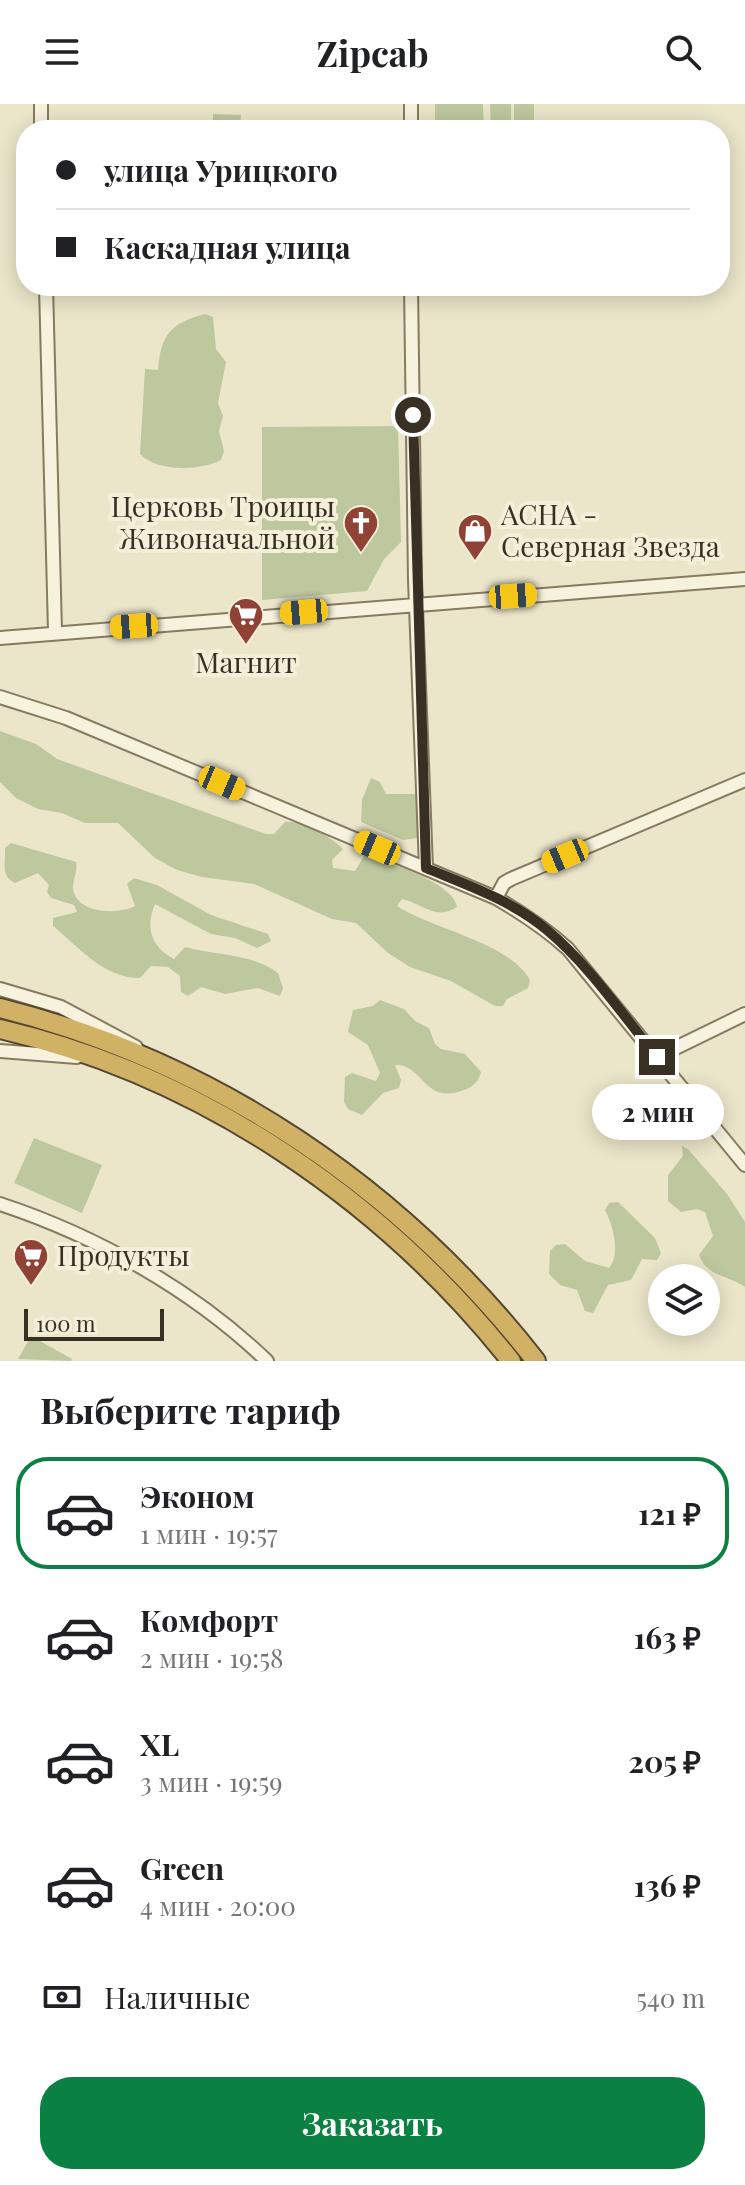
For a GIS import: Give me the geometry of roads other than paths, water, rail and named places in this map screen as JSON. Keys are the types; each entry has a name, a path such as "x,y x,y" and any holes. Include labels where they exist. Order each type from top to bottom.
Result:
{"highway":[{"path":"0,1008 76,1029 166,1065 263,1116 362,1184 442,1255 496,1311 536,1361"},
{"path":"0,1029 35,1037 106,1061 222,1116 336,1188 436,1275 511,1361"}],"street":[{"path":"46,296 55,631"},
{"path":"411,296 426,868"},
{"path":"0,638 55,631 745,579"},
{"path":"0,697 66,718 426,868 496,898 545,928 568,949 745,1165"},
{"path":"496,898 504,883 511,879 745,780"},
{"path":"0,989 61,1007 166,1065"},
{"path":"657,1057 745,1014"},
{"path":"0,1051 106,1061"},
{"path":"0,1204 48,1220 131,1262 213,1314 267,1361"}],"place":[{"name":"Церковь Троицы Живоначальной","path":"361,554"},
{"name":"АСНА - Северная Звезда","path":"475,562"},
{"name":"Магнит","path":"246,646"},
{"name":"Продукты","path":"31,1287"}]}
